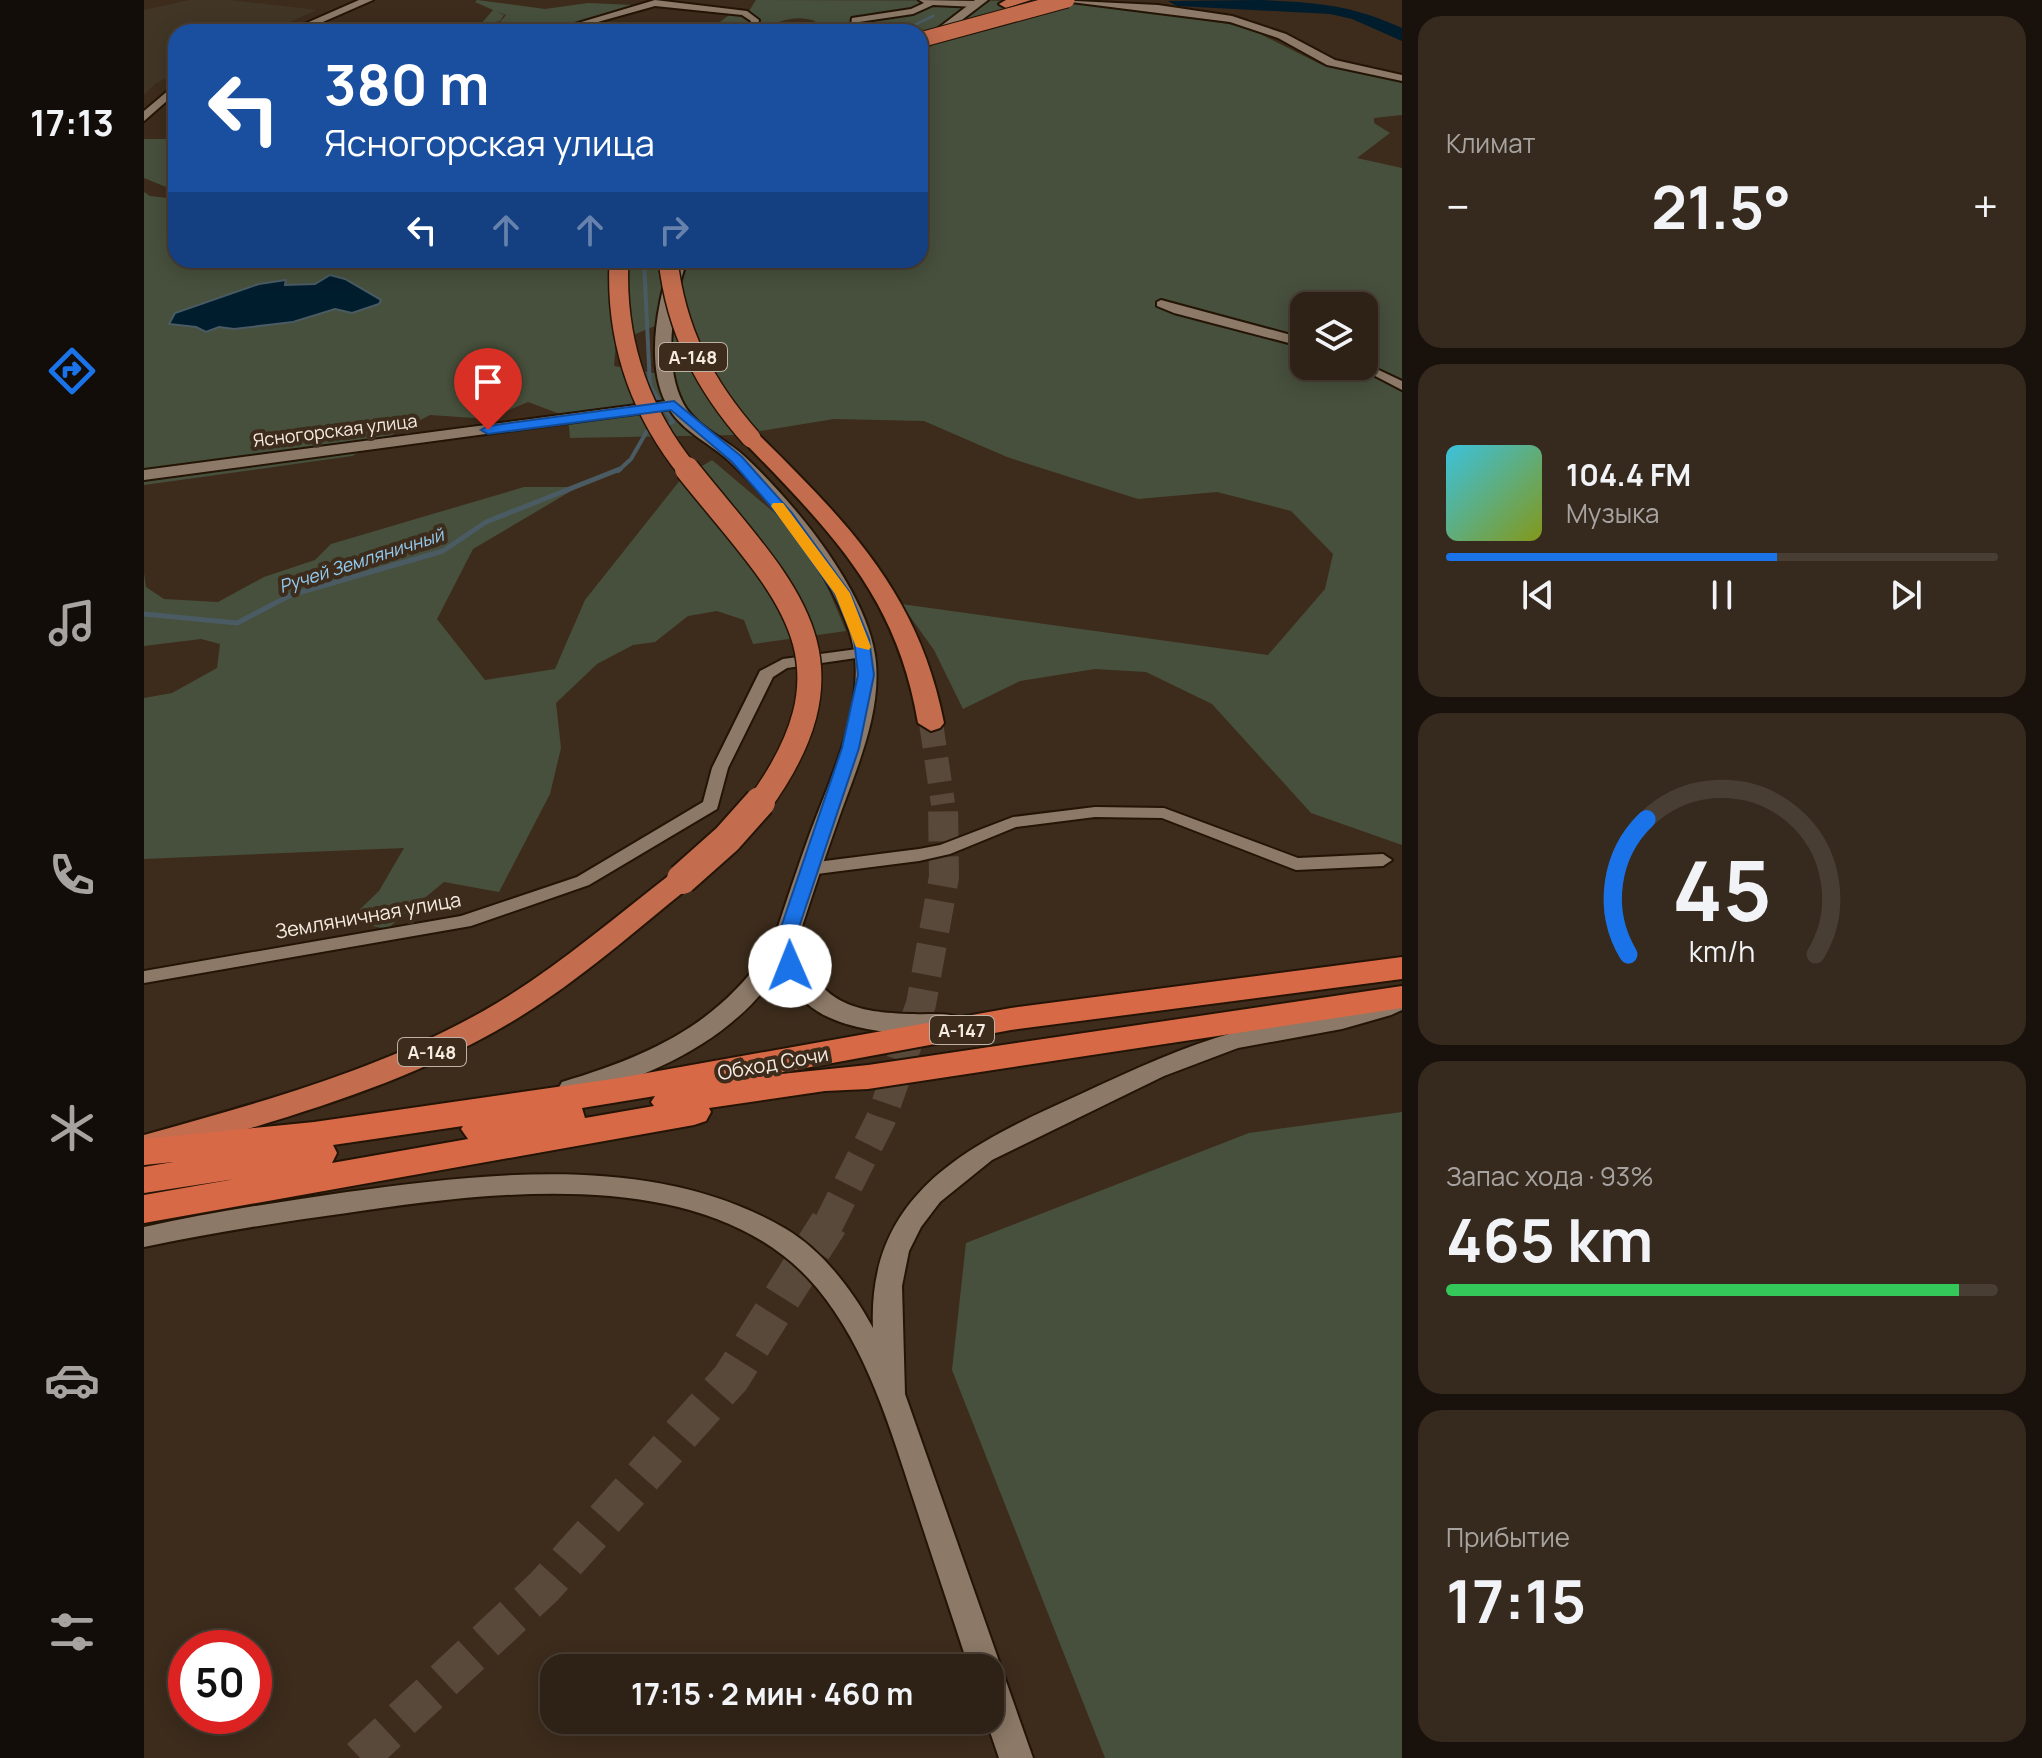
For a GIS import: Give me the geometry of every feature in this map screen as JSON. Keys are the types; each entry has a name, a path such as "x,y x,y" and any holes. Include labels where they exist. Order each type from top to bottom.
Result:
{"highway":[{"name":"Обход Сочи","path":"144,1149 314,1135 619,1090 1011,1019 1402,968"},
{"name":"А-147","path":"144,1180 780,1085 868,1077 1402,999"},
{"name":"А-147","path":"144,1209 784,1097 868,1077"}],"main road":[{"path":"928,26 1024,0"},
{"path":"928,38 1067,0"},
{"path":"928,42 980,2"},
{"name":"А-148","path":"144,1149 320,1097 418,1058 509,1009 682,879 737,829 766,795 787,762 804,722 811,670 796,609 781,582 671,449 643,404 627,360 620,324 616,288 618,268"},
{"name":"А-148","path":"669,268 675,301 699,372 751,438 856,547 880,582 919,660 928,691 931,723"},
{"path":"677,268 668,318 665,370 667,388 674,405 685,419 737,459 786,515 842,593 865,653 866,675 851,748 785,942"},
{"name":"А-147","path":"785,942 799,982 814,998 838,1012 899,1026 1011,1019"},
{"name":"А-147","path":"523,1102 604,1080 711,1029 745,998 785,942"}],"street":[{"path":"310,24 368,0"},
{"path":"1060,0 1158,8 1232,19 1282,36 1331,63 1402,78"},
{"path":"854,24 859,19 913,11 927,2 980,2"},
{"path":"580,24 655,3 744,13 755,20 754,24"},
{"path":"144,117 168,94"},
{"path":"1161,304 1190,315 1290,338"},
{"path":"1378,374 1402,386"},
{"name":"Ясногорская улица","path":"144,475 674,405"},
{"name":"Земляничная улица","path":"144,977 464,922 583,881 711,805 720,768 766,674 783,664 865,653"},
{"path":"809,869 874,863 931,853 1013,822 1073,813 1164,813 1296,864 1383,860"},
{"name":"А-147","path":"894,1398 888,1300 893,1260 919,1206 955,1171 1001,1143 1192,1055 1240,1040 1372,1013 1402,999"},
{"path":"144,1237 248,1217 445,1189 572,1184 652,1193 728,1213 761,1227 806,1257 843,1303 894,1398 980,1654"},
{"path":"1004,1723 1016,1758"}],"shaded area":[{"path":"189,0 230,0 317,10 285,24 168,24 168,78 156,83 144,95 144,10"}],"green space":[{"path":"756,0 1090,1 1246,27 1322,65 1402,82 1402,115 1374,118 1374,123 1390,133 1357,158 1402,168 1402,845 1311,813 1212,704 1146,672 1095,669 1020,681 963,709 934,650 901,604 1268,655 1325,589 1333,554 1291,511 1217,492 1138,499 1007,457 924,421 834,419 735,435 570,438 568,417 528,402 488,419 430,415 352,456 144,485 144,192 150,196 168,198 168,268 928,268 928,24 814,24 815,21 796,18 774,24 717,24 729,15 749,11","holes":["655,326 668,326 666,369 654,373 614,366 616,342"]},
{"path":"475,2 545,9 588,3 633,5 570,24 495,24 500,22 506,15 495,11 504,15 500,21 481,24 493,10"},
{"path":"144,139 168,139 168,188 144,178"},
{"path":"712,460 808,541 846,631 753,644 744,620 717,611 688,616 655,642 633,645 597,664 556,703 561,748 550,794 499,892 444,882 387,929 354,922 355,914 379,891 404,848 144,859 144,698 172,693 217,668 220,644 201,639 144,646 144,573 146,587 164,599 218,602 264,577 315,560 331,544 524,487 578,487 473,549 437,619 485,680 555,669 585,600 681,479"},
{"path":"1402,1112 1402,1758 1105,1758 952,1370 966,1243 1249,1133"}],"water":[{"path":"330,275 345,279 381,300 379,304 352,313 335,309 293,322 234,329 219,327 206,332 196,327 169,324 175,313 259,284 286,280 285,285 315,284"}],"waterway":[{"path":"1177,1 1330,9 1357,14 1402,35"},
{"name":"Ручей Земляничный","path":"916,24 933,16"},
{"name":"Ручей Земляничный","path":"618,471 631,459 647,431 673,422 650,386 644,268"},
{"name":"Ручей Земляничный","path":"144,614 237,623 291,595 443,551 486,522 620,469"}],"tunnel":[{"path":"931,723 943,804"},
{"path":"829,1223 881,1119 921,1004 944,877 943,802"},
{"path":"360,1758 544,1587 731,1378 829,1223"}],"slow traffic":[{"path":"778,506 842,593 864,647"}],"route":[{"path":"488,430 674,405 685,419 737,459 786,515 842,593 862,639 866,675 851,748 785,942 790,966"}]}
